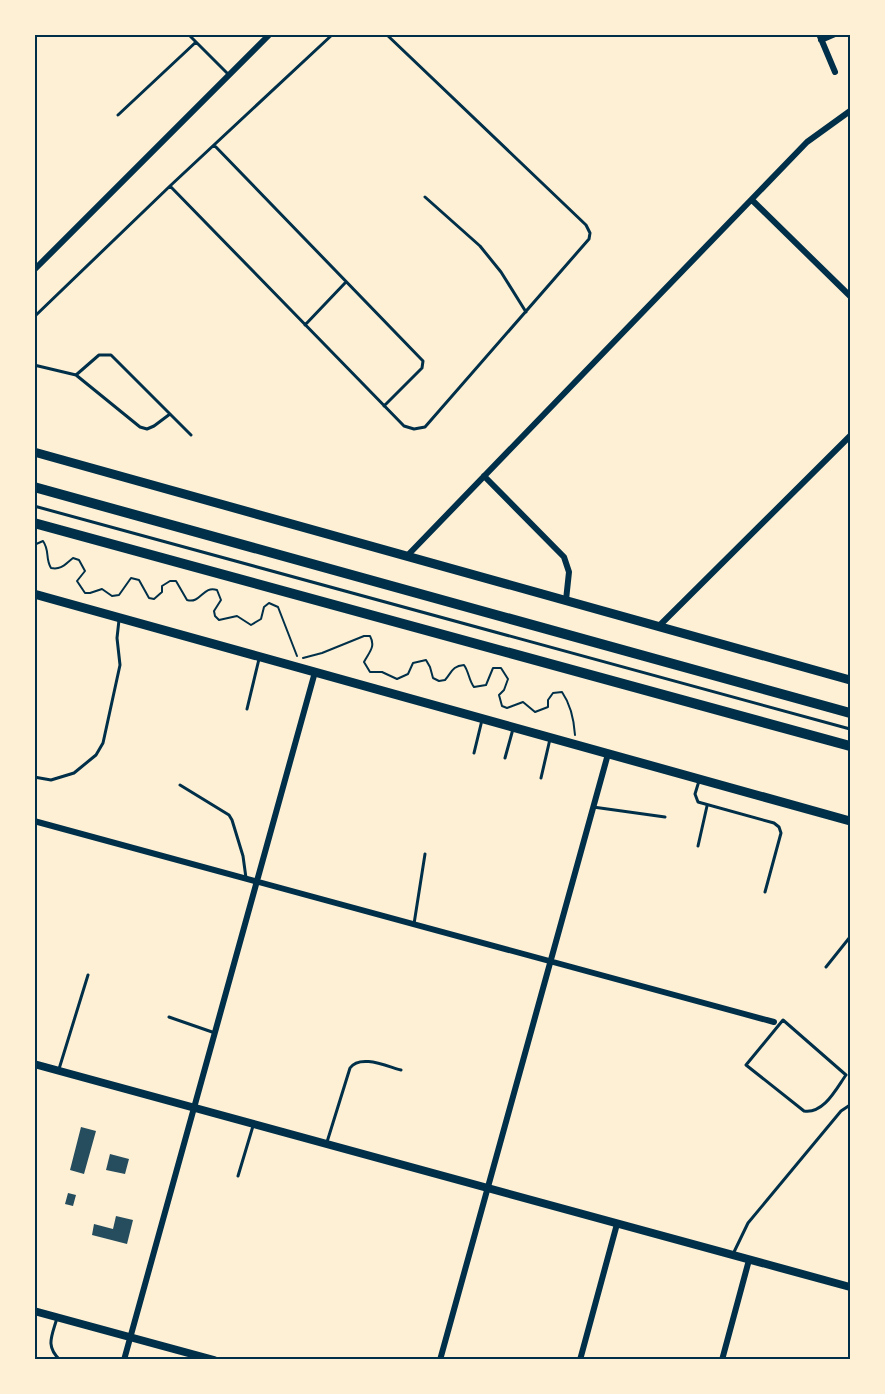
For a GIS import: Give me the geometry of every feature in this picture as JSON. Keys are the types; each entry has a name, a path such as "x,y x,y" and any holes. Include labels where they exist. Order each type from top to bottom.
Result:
{"highway":[{"path":"34,487 850,712"},
{"path":"34,523 850,746"}],"main road":[{"path":"34,452 850,680"},
{"path":"34,594 850,821"}],"street":[{"path":"34,270 270,34"},
{"path":"835,34 820,37 835,72"},
{"path":"407,556 807,142 850,111"},
{"path":"752,200 850,296"},
{"path":"659,626 850,436"},
{"path":"484,476 564,557 569,572 566,600"},
{"path":"124,1359 315,672"},
{"path":"440,1359 608,753"},
{"path":"34,821 777,1023"},
{"path":"34,1064 850,1287"},
{"path":"580,1359 617,1224"},
{"path":"722,1359 749,1260"},
{"path":"34,1311 214,1359"}],"lane":[{"path":"188,34 229,75"},
{"path":"34,317 333,34"},
{"path":"170,186 404,426 414,429 425,427 589,239 590,232 586,225 386,34"},
{"path":"118,115 196,42"},
{"path":"214,145 423,361 422,368 384,406"},
{"path":"425,197 480,246 501,272 526,312"},
{"path":"305,325 346,282"},
{"path":"76,375 99,355 111,355 191,435"},
{"path":"34,365 76,375 140,427 147,429 154,426 170,414"},
{"path":"34,506 850,729"},
{"path":"34,777 51,780 74,773 96,755 103,743 120,665 117,638 120,618"},
{"path":"247,709 259,657"},
{"path":"474,753 483,719"},
{"path":"505,758 513,727"},
{"path":"541,778 550,737"},
{"path":"699,779 695,794 698,802 774,823 779,827 781,833 765,892"},
{"path":"180,785 232,820 243,856 246,878"},
{"path":"698,846 708,806"},
{"path":"593,807 665,817"},
{"path":"414,924 425,854"},
{"path":"826,967 850,937"},
{"path":"58,1071 88,975"},
{"path":"169,1017 214,1033"},
{"path":"783,1020 846,1075 820,1108 804,1111 746,1065 777,1023 783,1020"},
{"path":"327,1144 350,1068 354,1063 360,1060 401,1070"},
{"path":"733,1255 748,1222 841,1111 850,1104"},
{"path":"238,1176 254,1124"},
{"path":"57,1317 50,1345 52,1352 60,1359"}],"path":[{"path":"34,545 43,542 48,548 48,563 51,568 62,568 74,558 80,560 84,571 77,581 85,593 102,589 112,596 119,595 131,578 139,580 149,598 154,599 162,592 162,586 170,581 176,581 187,600 192,602 207,590 212,588 218,590 221,600 214,611 215,616 219,620 237,616 251,625 261,619 264,607 269,603 278,607 298,659 322,653 364,636 370,636 374,643 373,649 364,662 370,672 382,672 397,678 408,674 413,663 426,660 433,678 439,681 444,680 450,670 464,665 469,671 471,683 474,687 479,687 486,685 493,668 501,668 508,679 504,690 498,695 502,706 507,708 523,702 536,712 542,711 548,707 548,700 553,693 562,692 568,701 574,721 574,735"}],"building":[{"path":"81,1127 96,1131 84,1174 70,1170"},
{"path":"110,1154 129,1159 125,1174 106,1170"},
{"path":"68,1193 76,1195 73,1206 65,1204"},
{"path":"116,1216 133,1220 127,1244 92,1235 94,1224 113,1229"}]}
